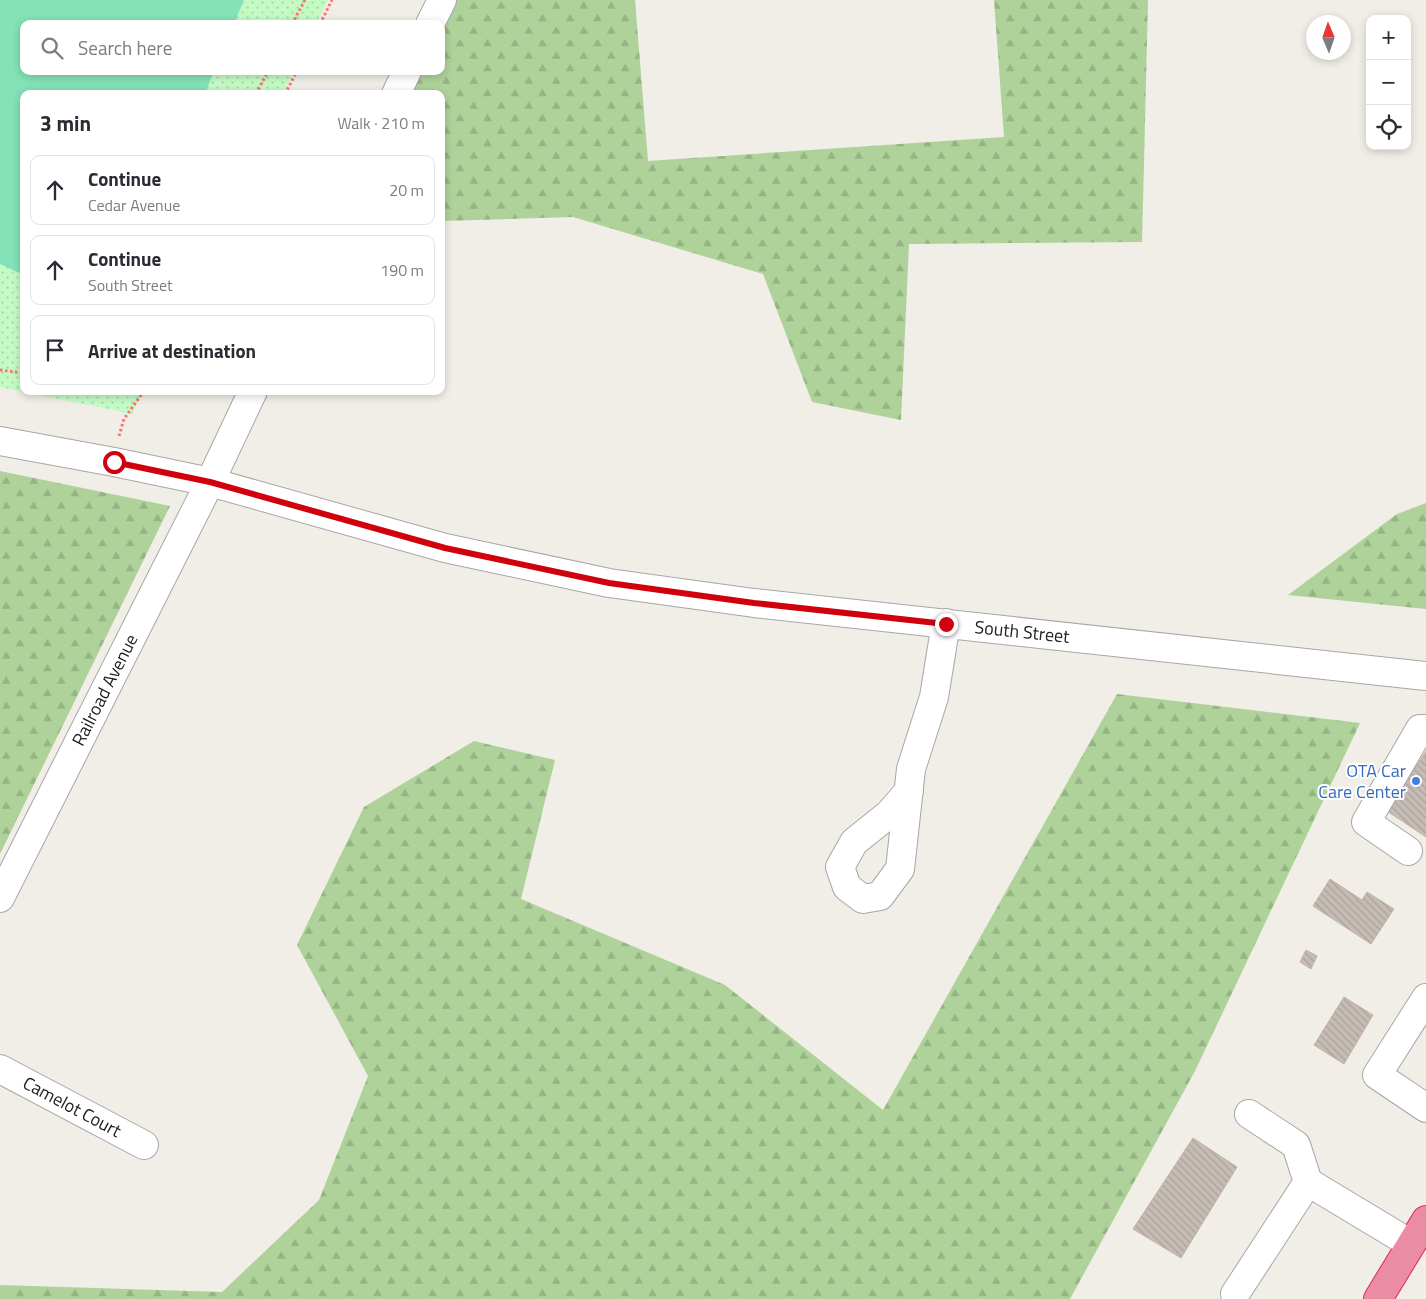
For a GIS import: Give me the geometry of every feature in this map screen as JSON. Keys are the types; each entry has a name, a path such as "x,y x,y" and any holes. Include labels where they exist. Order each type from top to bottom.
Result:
{"highway":[{"path":"1378,1299 1426,1220"}],"street":[{"path":"432,20 442,0"},
{"path":"398,90 405,75"},
{"name":"Railroad Avenue","path":"0,898 210,482 251,395"},
{"name":"South Street","path":"0,441 210,482 445,548 609,583 754,603 1426,676"},
{"path":"909,790 911,769 934,696 946,624"},
{"path":"1408,850 1366,822 1420,729 1426,729"},
{"path":"1426,998 1377,1075 1426,1108"},
{"name":"Camelot Court","path":"0,1069 144,1145"},
{"path":"1249,1114 1296,1145 1308,1182 1411,1244"},
{"path":"1235,1294 1308,1182"}],"path":[{"path":"294,20 304,0"},
{"path":"322,20 332,0"},
{"path":"258,90 266,75"},
{"path":"287,90 295,75"},
{"path":"0,370 20,372"},
{"path":"118,440 124,419 141,395"}],"green space":[{"path":"0,0 328,0 318,20 20,20 20,75 292,75 285,90 20,90 20,391 0,387"},
{"path":"0,0 244,0 236,20 20,20 20,75 212,75 207,90 20,90 20,273 0,264"},
{"path":"431,0 635,0 648,161 1004,137 994,0 1148,0 1142,242 909,244 901,420 812,402 763,274 573,217 445,221 445,90 387,90 394,75 445,75 445,20 439,20"},
{"path":"39,395 141,395 132,414"},
{"path":"0,471 170,506 0,854"},
{"path":"1426,503 1426,609 1288,595 1397,514"},
{"path":"1117,694 1360,723 1195,1071 1070,1299 0,1299 0,1285 222,1292 319,1200 368,1076 297,945 364,807 474,741 555,760 521,899 725,985 883,1110"}],"building":[{"name":"OTA Car Care Center","path":"1426,751 1426,837 1387,811"},
{"path":"1330,879 1362,900 1367,892 1394,909 1371,944 1313,906"},
{"path":"1306,950 1317,956 1311,969 1300,962"},
{"path":"1344,997 1373,1015 1344,1064 1314,1045"},
{"path":"1193,1138 1237,1167 1181,1258 1133,1229"}],"place":[{"name":"OTA Car Care Center","path":"1416,781"}],"route":[{"path":"114,462 210,482 445,548 609,583 754,603 946,624"}]}
